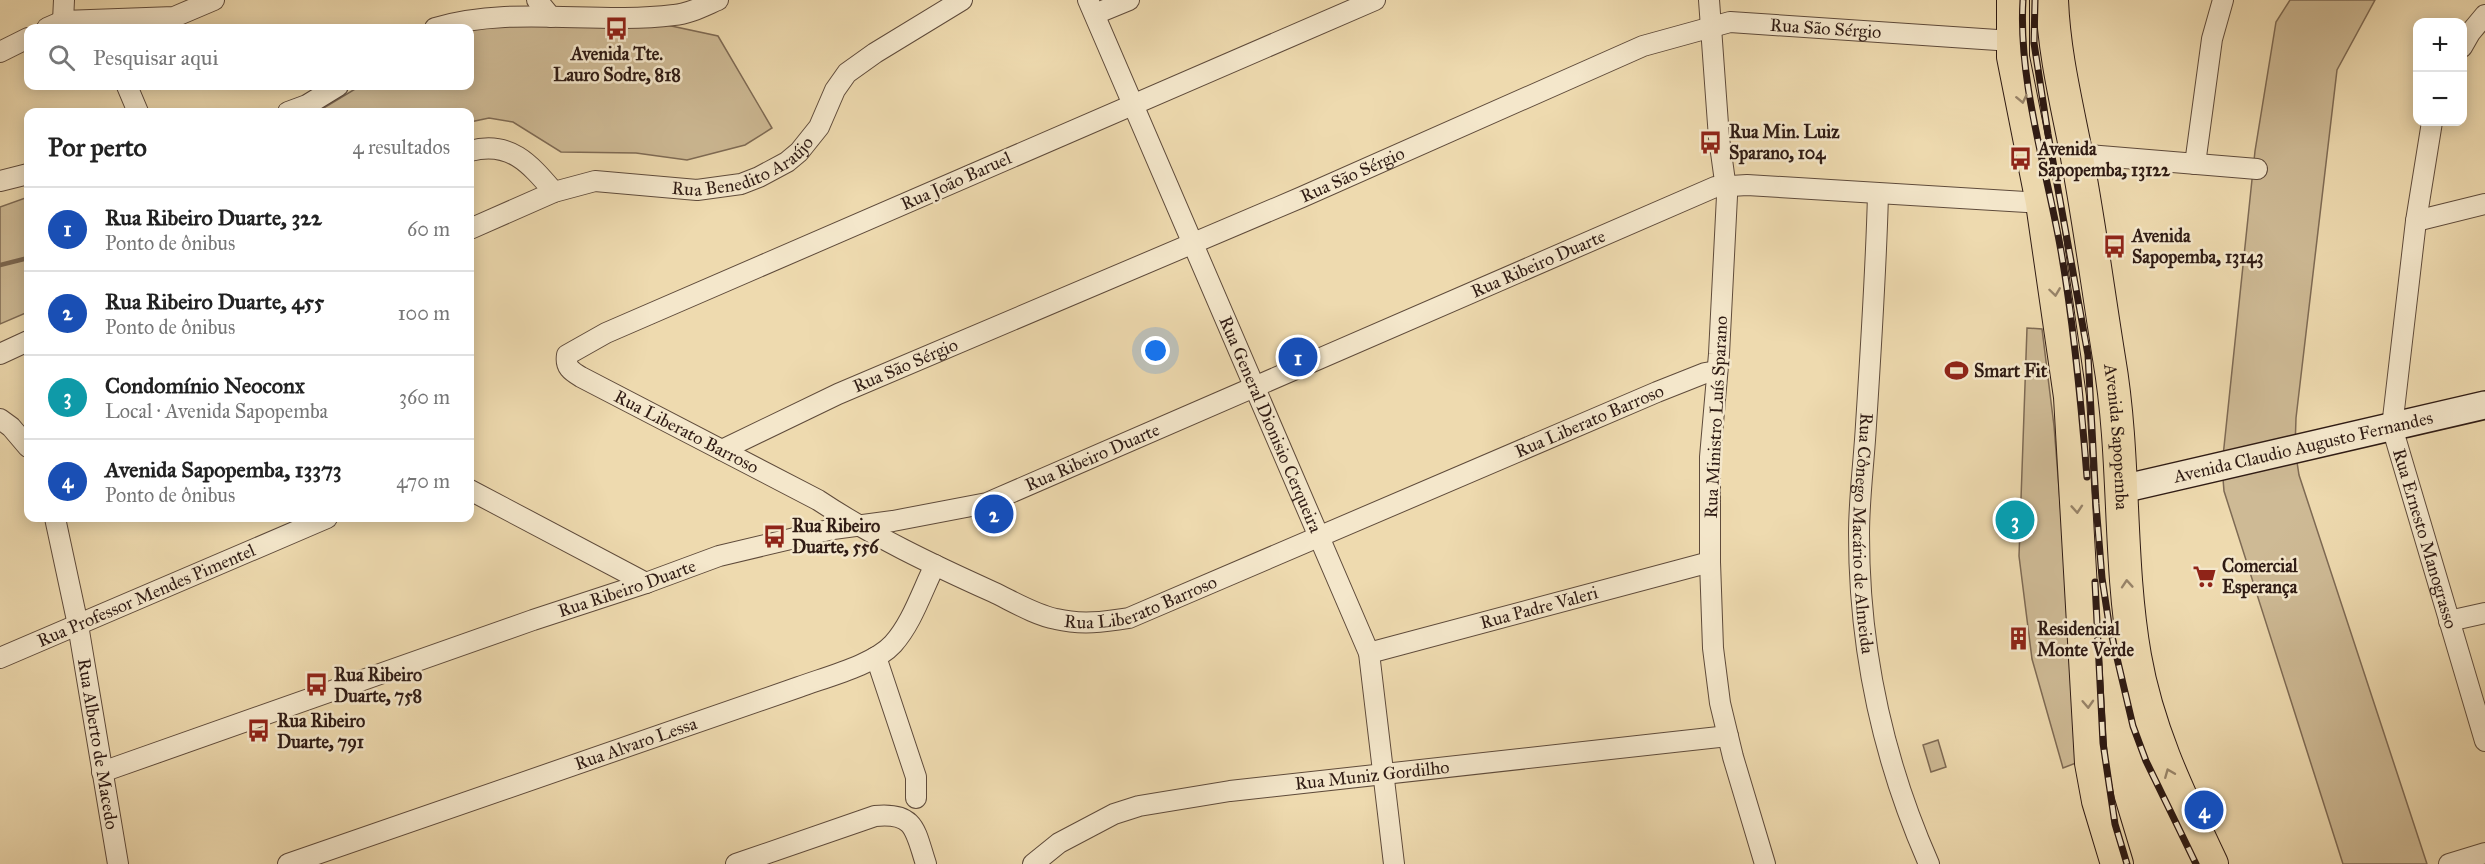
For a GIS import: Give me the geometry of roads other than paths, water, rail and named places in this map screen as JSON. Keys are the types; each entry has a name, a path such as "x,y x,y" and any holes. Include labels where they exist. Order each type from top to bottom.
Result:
{"main road":[{"path":"2013,0 2012,41 2042,203 2070,409 2091,763 2098,801 2116,864"},
{"path":"2012,41 2034,37 2052,11"},
{"name":"Avenida Sapopemba","path":"2052,11 2115,403 2129,617 2140,680 2150,721 2170,777 2212,864"},
{"path":"2012,41 2029,56 2050,81 2069,119"},
{"path":"2042,203 2066,222 2079,240 2089,260 2100,303"},
{"path":"2070,409 2080,454 2091,478 2101,488 2122,489"}],"street":[{"path":"55,24 64,0"},
{"path":"102,24 214,0"},
{"path":"537,0 550,17"},
{"path":"448,24 462,20 500,16 676,15 718,0"},
{"name":"Rua Benedito Araújo","path":"474,227 554,192 595,181 697,190 741,184 759,177 787,162 799,152 819,127 835,90 847,73 875,53 962,0"},
{"path":"1092,7 1129,0"},
{"name":"Rua João Baruel","path":"581,377 570,371 566,361 567,355 606,333 1375,0"},
{"name":"Rua Ministro Luís Sparano","path":"1709,0 1719,138 1725,186 1725,240 1710,457 1713,648 1720,703 1754,834 1765,864"},
{"path":"2195,164 2212,39 2223,0"},
{"name":"Rua General Dionisio Cerqueira","path":"1092,7 1369,653 1394,864"},
{"path":"2467,39 2485,15"},
{"name":"Rua São Sérgio","path":"722,450 838,394 1302,197 1643,46 1711,25 1730,22 2012,41"},
{"path":"0,52 24,40"},
{"path":"129,90 136,108"},
{"path":"299,108 331,90"},
{"name":"Rua Ernesto Manograsso","path":"2431,126 2416,221 2392,427 2485,741"},
{"path":"474,150 495,147 509,151 527,163 554,192"},
{"path":"2076,153 2257,169"},
{"path":"0,181 24,175"},
{"name":"Rua Ribeiro Duarte","path":"102,772 515,626 646,583 719,555 832,529 987,502 1715,187 1747,185 2042,203"},
{"name":"Rua Cônego Macário de Almeida","path":"1878,194 1876,268 1859,533 1864,623 1881,729 1897,784 1929,864"},
{"path":"2416,221 2485,204"},
{"path":"0,354 24,343"},
{"name":"Rua Liberato Barroso","path":"581,377 818,500 859,526 935,565 1053,619 1077,623 1129,618 1657,392 1705,373 1717,371"},
{"name":"Avenida Claudio Augusto Fernandes","path":"2122,489 2485,405"},
{"path":"13,422 24,440"},
{"path":"474,492 646,583"},
{"name":"Rua Alberto de Macedo","path":"56,522 78,625 118,864"},
{"name":"Rua Professor Mendes Pimentel","path":"0,658 318,522"},
{"name":"Rua Padre Valeri","path":"1369,653 1710,562"},
{"name":"Rua Alvaro Lessa","path":"288,864 777,695 876,657 892,646 904,629 935,565"},
{"path":"2449,621 2485,613"},
{"path":"876,657 916,777 916,798"},
{"name":"Rua Muniz Gordilho","path":"1033,864 1059,843 1114,814 1139,806 1230,791 1728,736"},
{"path":"736,864 770,859 875,816 890,815 898,815 914,828 926,864"},
{"path":"2449,864 2485,852"}],"waterway":[{"path":"0,265 24,259"}],"railway":[{"path":"2023,0 2023,31 2029,94 2066,279 2077,364 2087,477"},
{"path":"2035,0 2034,43 2088,355 2096,504 2102,578 2109,624 2133,726 2146,761 2196,864"},
{"path":"2095,582 2103,743 2115,824 2127,864"}],"place":[{"name":"Avenida Tte. Lauro Sodre, 818","path":"617,28"},
{"name":"Rua Min. Luiz Sparano, 104","path":"1711,142"},
{"name":"Avenida Sapopemba, 13122","path":"2020,159"},
{"name":"Avenida Sapopemba, 13143","path":"2114,246"},
{"name":"Rua Ribeiro Duarte, 322","path":"1298,357"},
{"name":"Smart Fit","path":"1956,371"},
{"name":"Rua Ribeiro Duarte, 455","path":"994,514"},
{"name":"Condomínio Neoconx","path":"2015,520"},
{"name":"Rua Ribeiro Duarte, 556","path":"774,536"},
{"name":"Comercial Esperança","path":"2204,576"},
{"name":"Residencial Monte Verde","path":"2019,639"},
{"name":"Rua Ribeiro Duarte, 758","path":"316,685"},
{"name":"Rua Ribeiro Duarte, 791","path":"259,731"},
{"name":"Avenida Sapopemba, 13373","path":"2204,810"}]}
